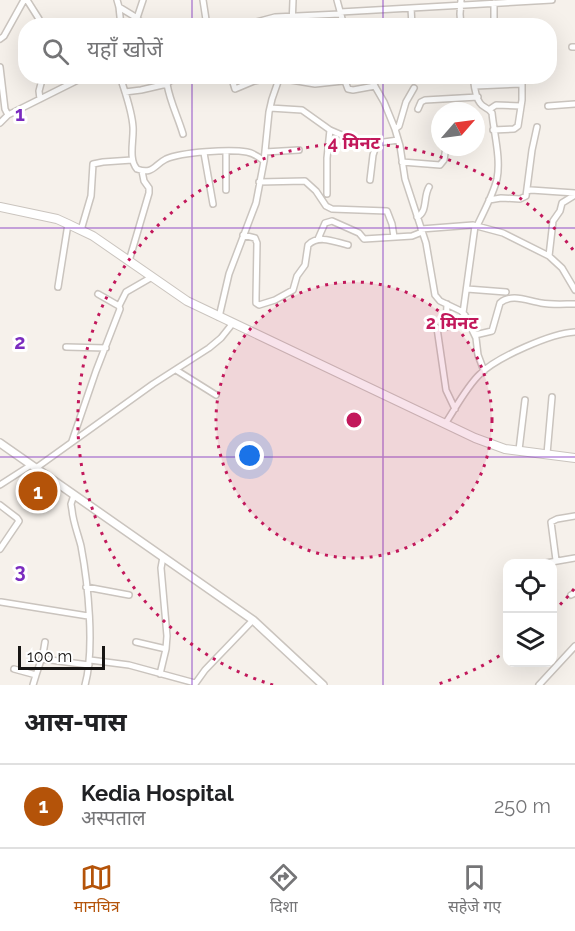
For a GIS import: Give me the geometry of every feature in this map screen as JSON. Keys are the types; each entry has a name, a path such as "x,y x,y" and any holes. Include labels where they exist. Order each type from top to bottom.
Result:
{"main road":[{"path":"0,207 57,219 81,230 187,301 474,438 505,449 575,458"}],"street":[{"path":"0,39 26,0 38,18"},
{"path":"117,0 121,18"},
{"path":"119,7 137,18 143,0"},
{"path":"203,0 206,18"},
{"path":"292,16 293,0"},
{"path":"337,0 342,18"},
{"path":"270,18 461,2 549,0"},
{"path":"460,18 461,2"},
{"path":"494,3 494,18"},
{"path":"411,8 412,18"},
{"path":"0,67 5,109 8,115"},
{"path":"40,99 41,84"},
{"path":"0,123 8,115 71,84"},
{"path":"122,84 133,125 132,160 136,169 148,171 167,159 204,153 248,152 264,161"},
{"path":"125,92 167,84 183,134"},
{"path":"233,84 235,89 248,84"},
{"path":"219,317 229,274 256,203 270,108 277,84"},
{"path":"346,84 348,89 353,90 375,86 384,102 399,140 405,179 426,243 435,295 440,301 463,313 475,335 478,355 484,371"},
{"path":"463,313 476,226 489,200 497,169 492,113 490,109 482,106 475,86 522,84 519,123 516,128 494,130"},
{"path":"395,129 399,126 406,102 414,88"},
{"path":"418,110 424,100 478,97"},
{"path":"548,106 575,104"},
{"path":"490,109 496,105 521,106"},
{"path":"270,108 302,110 330,130 344,136 377,143 399,140"},
{"path":"489,200 523,198 527,191 537,127"},
{"path":"327,194 330,130"},
{"path":"370,180 373,154 377,143"},
{"path":"265,152 299,150"},
{"path":"226,152 226,190"},
{"path":"204,153 213,204"},
{"path":"402,162 440,165 445,156"},
{"path":"81,230 91,196 93,164 132,160"},
{"path":"129,261 149,193 141,171"},
{"path":"259,182 305,181 316,191 326,206 387,211 394,237"},
{"path":"417,217 424,210 429,188"},
{"path":"527,191 575,194"},
{"path":"549,256 553,221 562,203 575,194"},
{"path":"318,239 325,223 333,221 359,233 364,238 412,236 422,231 476,226 503,233 549,256 562,268 575,290"},
{"path":"58,287 68,224"},
{"path":"243,235 255,238 257,243 256,303 259,305 275,300 293,290 296,278 305,265 308,245 313,240 329,240 348,245"},
{"path":"72,443 120,309 119,306 126,292 152,277"},
{"path":"467,289 506,292"},
{"path":"98,294 119,306"},
{"path":"475,335 492,331 500,303 506,298 548,304 575,304"},
{"path":"446,327 447,304"},
{"path":"0,485 72,443 221,338 234,323"},
{"path":"437,328 446,390 455,409"},
{"path":"445,424 484,371 525,348 558,335 575,332"},
{"path":"66,347 106,348"},
{"path":"176,370 216,395"},
{"path":"547,454 552,397"},
{"path":"519,450 525,400"},
{"path":"0,443 253,620 323,685"},
{"path":"74,495 71,504 80,545 88,616 89,663 86,684"},
{"path":"0,505 19,521 0,549"},
{"path":"556,559 551,522 575,516"},
{"path":"160,674 166,648 161,568 163,557"},
{"path":"557,560 575,558"},
{"path":"86,587 129,595"},
{"path":"1,602 88,616"},
{"path":"42,660 129,665 195,684 205,670 253,620"},
{"path":"33,685 42,660 45,642"},
{"path":"136,642 166,648"},
{"path":"539,685 575,646"},
{"path":"14,669 36,675"}],"place":[{"name":"Kedia Hospital","path":"38,491"}]}
